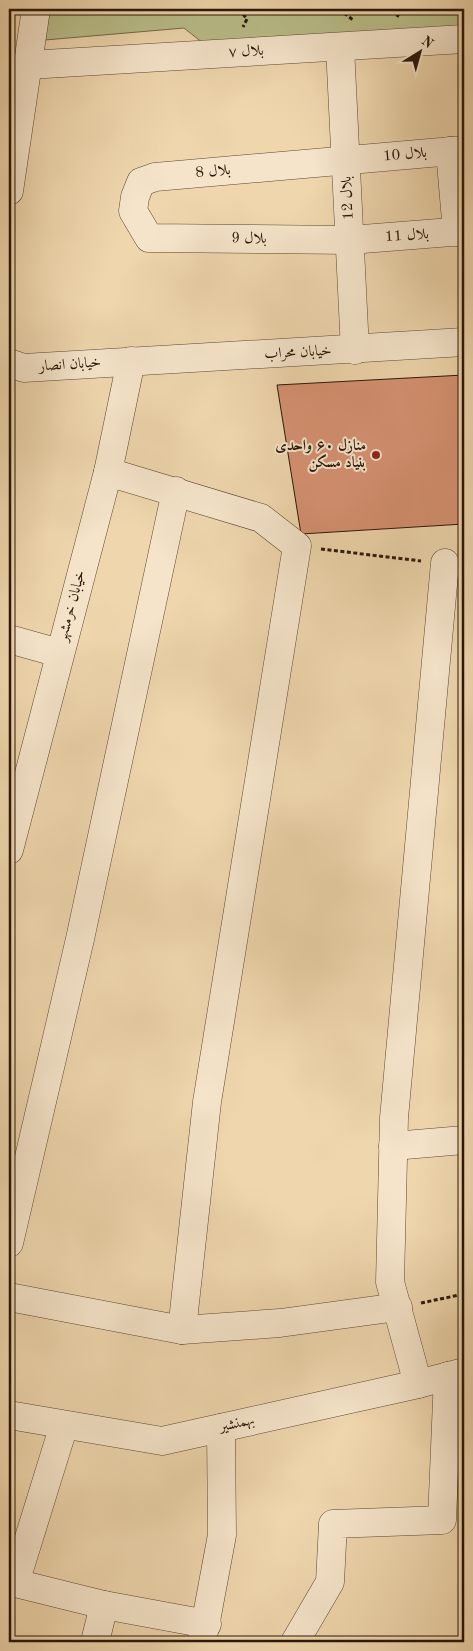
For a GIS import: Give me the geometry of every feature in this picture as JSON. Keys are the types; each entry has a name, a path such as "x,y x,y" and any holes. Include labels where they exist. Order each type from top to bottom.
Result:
{"street":[{"path":"9,191 36,9"},
{"name":"بلال ۷","path":"28,65 464,39"},
{"name":"بلال 12","path":"340,47 355,350"},
{"path":"457,151 461,232"},
{"name":"بلال 10","path":"346,160 457,151"},
{"name":"بلال 8","path":"149,238 133,211 135,196 142,182 155,177 346,160"},
{"name":"بلال 11","path":"350,240 461,232"},
{"name":"بلال 9","path":"149,238 350,240"},
{"name":"خیابان محراب","path":"131,361 355,350 464,342"},
{"name":"خیابان انصار","path":"9,363 24,368 131,361"},
{"name":"خیابان خرمشهر","path":"9,850 59,653 108,472 131,361"},
{"path":"108,472 176,491 260,518 297,546 207,1102 182,1330"},
{"path":"9,1243 80,939 176,491"},
{"path":"418,1384 390,1282 393,1146 445,564"},
{"path":"9,639 59,653"},
{"path":"393,1146 464,1140"},
{"path":"9,1297 182,1330 280,1323 398,1307"},
{"path":"295,1642 330,1582 334,1524 442,1520 456,1374"},
{"name":"بهمنشیر","path":"9,1415 162,1441 456,1374"},
{"path":"64,1425 14,1583 104,1605 204,1633 222,1535 221,1428"},
{"path":"95,1642 104,1605"}],"path":[{"path":"297,546 445,564"},
{"path":"398,1307 464,1294"}],"green space":[{"path":"50,9 464,9 464,27 208,47 184,28 45,40"}],"building":[{"name":"منازل ۶۰ واحدی بنیاد مسکن","path":"464,375 464,524 301,534 277,385"}],"place":[{"name":"منازل ۶۰ واحدی بنیاد مسکن","path":"376,455"}]}
